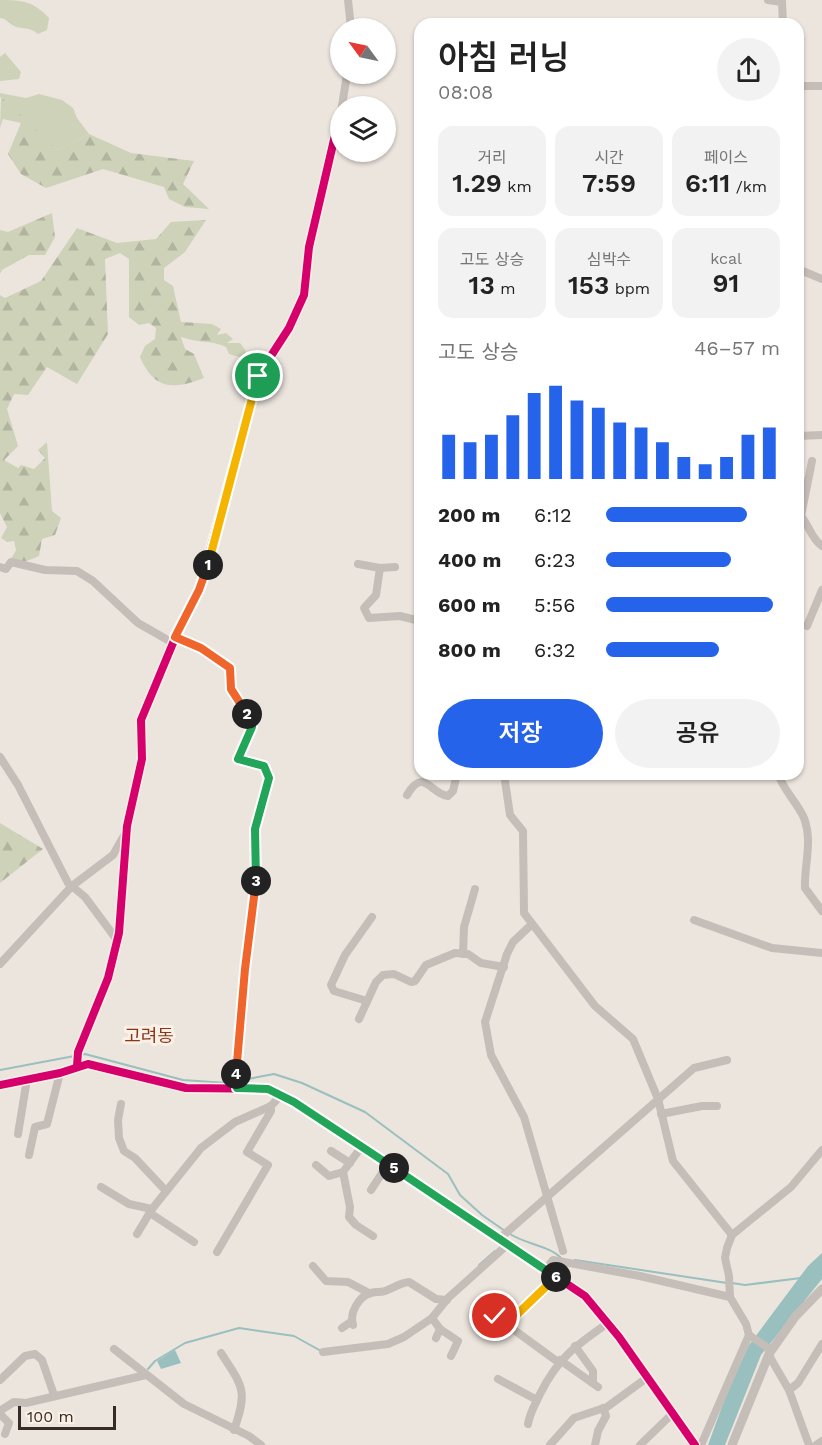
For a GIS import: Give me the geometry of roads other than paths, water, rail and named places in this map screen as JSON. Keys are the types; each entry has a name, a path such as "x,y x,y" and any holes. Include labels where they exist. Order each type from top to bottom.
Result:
{"street":[{"path":"348,0 350,18"},
{"path":"768,0 782,2 783,18"},
{"path":"804,86 822,86"},
{"path":"0,1085 60,1073 77,1059 108,978 117,940 127,831 142,759 141,720 174,640 199,590 210,558 258,376 289,328 304,295 309,247 330,157"},
{"path":"804,272 822,279"},
{"path":"804,436 822,435"},
{"path":"804,501 812,460"},
{"path":"804,520 814,540 822,546"},
{"path":"0,567 6,569 10,562 45,570 77,571 93,580 138,623 174,640 201,648 230,668 231,689 252,727 238,759 264,766 269,773 255,829 254,847 257,870 245,969 236,1083"},
{"path":"358,564 380,568 396,567"},
{"path":"380,568 376,595 364,608 365,614 369,618 400,616 414,620"},
{"path":"807,626 822,590"},
{"path":"0,757 18,785 72,886 85,897 117,940"},
{"path":"407,795 413,785 419,782 429,783 441,794 448,796 453,790 456,780"},
{"path":"505,780 510,815 523,831 524,912 531,925 551,946 595,1006 633,1039 658,1098 673,1161 732,1235"},
{"path":"781,780 786,793 804,818 808,859 805,888 822,911"},
{"path":"0,964 72,886 112,855 127,831"},
{"path":"463,954 464,927 475,889"},
{"path":"367,1001 334,991 331,985 345,955 372,917"},
{"path":"694,920 772,948 822,953"},
{"path":"531,925 513,942 487,1011 486,1038 491,1055 524,1116 563,1251"},
{"path":"360,1019 376,982 383,975 394,974 411,982 415,981 426,965 455,953 463,954 481,963 504,967"},
{"path":"77,1059 186,1088 236,1083 268,1089 281,1095 505,1239 556,1278 585,1296 648,1377 695,1445"},
{"path":"323,1352 388,1344 432,1318 445,1299 548,1195 658,1098 694,1068 727,1060"},
{"path":"29,1155 35,1127 47,1124 51,1116 60,1073"},
{"path":"18,1134 27,1079"},
{"path":"137,1234 151,1211 201,1148 235,1122 271,1106 281,1095"},
{"path":"121,1104 118,1120 119,1138 124,1151 166,1191"},
{"path":"218,1252 268,1165 247,1152 271,1111 271,1106"},
{"path":"662,1114 702,1106 717,1106"},
{"path":"316,1165 329,1176 343,1172 362,1146"},
{"path":"809,1445 789,1390 768,1351 750,1336 730,1295 730,1280 725,1258 732,1235 791,1188 822,1150"},
{"path":"331,1151 350,1163"},
{"path":"371,1190 388,1164"},
{"path":"343,1172 350,1208 349,1217 373,1236"},
{"path":"101,1186 129,1204 151,1211 194,1242"},
{"path":"545,1270 553,1260 730,1295"},
{"path":"313,1266 326,1281 348,1282 369,1293 382,1293 409,1282 436,1299 445,1299"},
{"path":"506,1325 556,1278"},
{"path":"732,1445 768,1351 795,1317 822,1289"},
{"path":"342,1328 352,1323 361,1298 369,1293"},
{"path":"495,1316 595,1385 593,1371 575,1346"},
{"path":"432,1318 440,1329 458,1341 451,1356"},
{"path":"528,1424 530,1413 559,1361 575,1346 608,1323"},
{"path":"436,1338 440,1329"},
{"path":"701,1445 750,1336"},
{"path":"789,1390 798,1383 822,1344"},
{"path":"114,1349 184,1404 261,1445"},
{"path":"221,1353 243,1388 241,1410 234,1430"},
{"path":"0,1380 26,1356 35,1354 42,1360 54,1395"},
{"path":"5,1434 9,1423 1,1414 1,1410 14,1402 26,1402 146,1374"},
{"path":"550,1445 574,1418 603,1408 648,1377"},
{"path":"498,1379 537,1400"},
{"path":"595,1445 598,1431 606,1416 603,1408"},
{"path":"640,1445 673,1413"},
{"path":"816,1445 822,1441"}],"water":[{"path":"822,1253 822,1279 761,1355 725,1445 708,1445 728,1390 749,1345 808,1266"},
{"path":"175,1350 181,1363 161,1369 157,1361"}],"waterway":[{"path":"0,1070 85,1054 183,1080 227,1083 274,1074 302,1083 365,1112 448,1174 460,1195 482,1215 505,1231"},
{"path":"510,1234 561,1258"},
{"path":"479,1265 495,1251"},
{"path":"575,1260 727,1283"},
{"path":"732,1283 745,1285 801,1278"},
{"path":"148,1369 155,1361 185,1343 239,1328 294,1336 321,1351"}],"district":[{"name":"고려동","path":"149,1035"}]}
